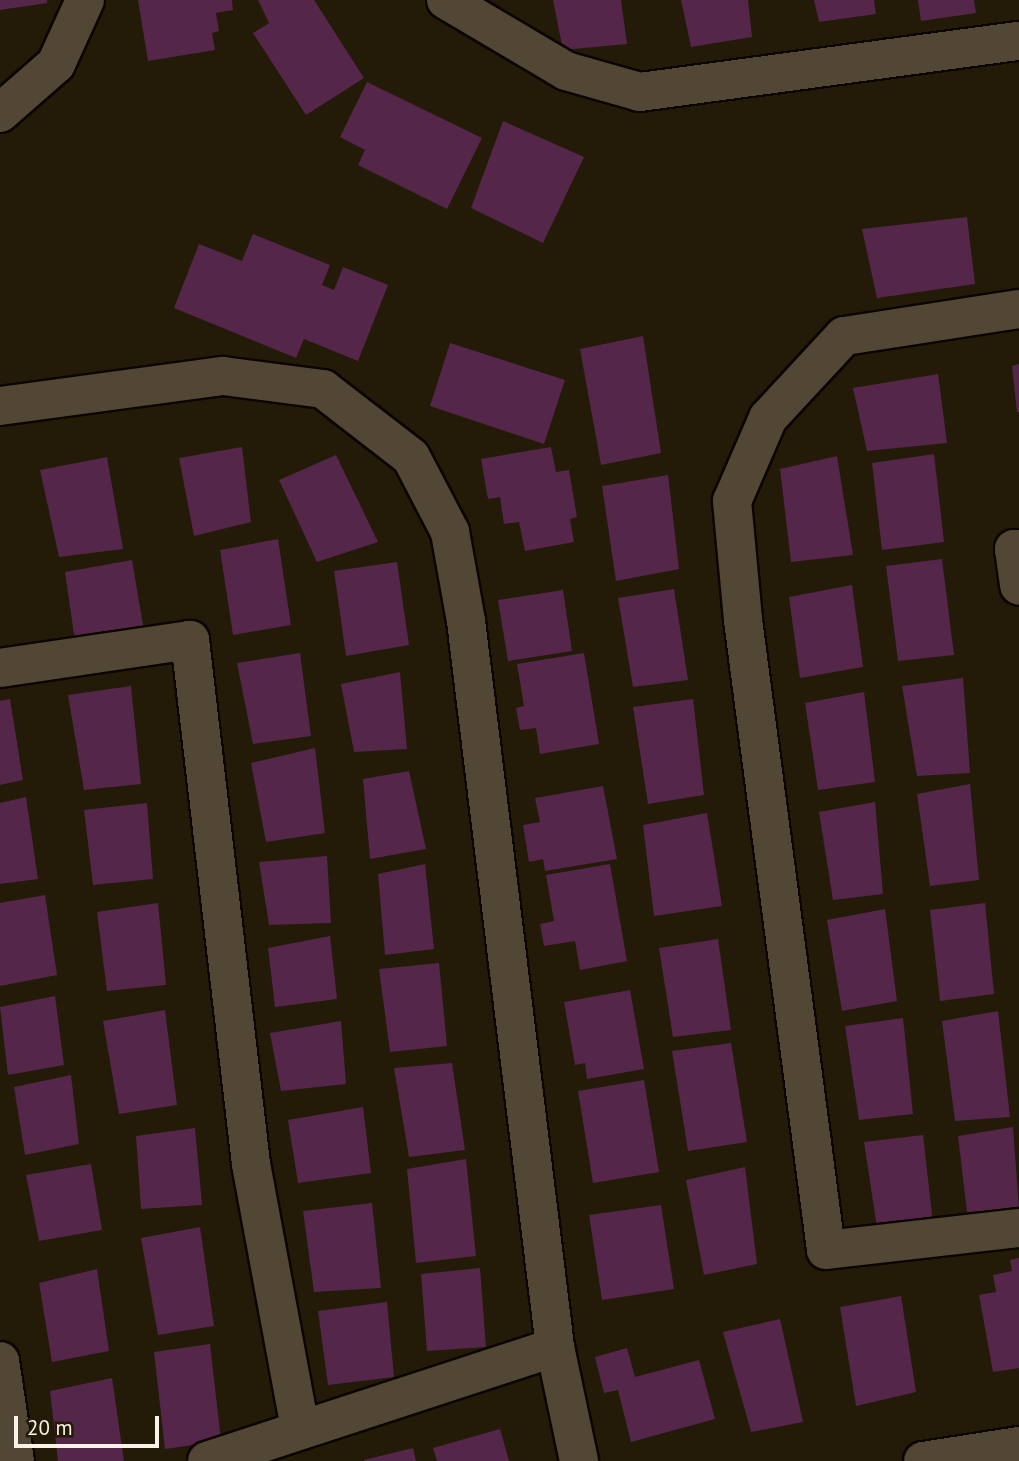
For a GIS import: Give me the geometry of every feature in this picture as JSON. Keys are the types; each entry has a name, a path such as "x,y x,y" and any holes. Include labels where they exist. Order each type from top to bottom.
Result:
{"street":[{"path":"0,113 56,64 85,0"},
{"path":"446,0 566,71 640,92 1019,41"},
{"path":"1019,309 844,336 768,418 732,501 743,620 826,1250 1019,1228"},
{"path":"0,406 223,376 323,389 411,457 450,532 466,621 555,1347 579,1461"},
{"path":"1019,549 1014,550 1019,586"},
{"path":"0,668 190,640 251,1164 300,1428"},
{"path":"207,1461 300,1428 555,1347"},
{"path":"0,1361 15,1461"},
{"path":"923,1461 1019,1447"}],"building":[{"path":"0,0 47,0 47,3 0,10"},
{"path":"138,0 232,0 233,10 216,13 219,31 212,33 215,50 148,61"},
{"path":"258,0 314,0 364,78 306,115 253,33 269,23"},
{"path":"553,0 621,0 627,44 563,50"},
{"path":"681,0 748,0 752,37 691,47"},
{"path":"814,0 874,0 876,14 819,22"},
{"path":"918,0 974,0 976,13 921,21"},
{"path":"367,82 482,138 447,209 358,165 365,150 340,137"},
{"path":"503,121 584,157 543,243 471,208"},
{"path":"967,217 975,284 877,298 862,229"},
{"path":"253,234 330,265 322,285 334,290 343,267 388,285 358,361 304,339 296,358 174,308 199,244 242,261"},
{"path":"643,336 661,453 601,465 580,349"},
{"path":"450,343 565,380 544,444 430,406"},
{"path":"1019,364 1019,412 1017,412 1012,366"},
{"path":"938,374 947,443 867,451 853,388"},
{"path":"242,447 251,522 194,536 179,458"},
{"path":"551,447 556,472 569,470 577,517 570,519 574,542 525,551 519,522 504,524 500,497 488,499 481,459"},
{"path":"934,454 944,542 882,550 872,463"},
{"path":"336,455 378,542 317,562 279,480"},
{"path":"837,456 853,555 791,562 780,469"},
{"path":"107,457 123,549 59,557 40,470"},
{"path":"668,475 679,569 616,581 602,486"},
{"path":"278,539 291,625 233,635 220,550"},
{"path":"942,559 954,655 898,661 886,566"},
{"path":"132,560 144,631 75,641 65,572"},
{"path":"397,562 409,645 346,656 334,571"},
{"path":"852,585 863,667 800,678 789,597"},
{"path":"674,589 688,680 633,687 618,598"},
{"path":"563,590 572,651 508,661 498,600"},
{"path":"300,653 311,736 253,744 237,663"},
{"path":"584,653 599,744 540,754 536,728 520,730 516,708 524,706 517,664"},
{"path":"400,672 407,749 354,752 341,684"},
{"path":"963,678 970,773 917,776 902,686"},
{"path":"131,686 141,784 84,790 68,695"},
{"path":"864,692 875,782 818,790 805,703"},
{"path":"10,699 23,780 0,785 0,701"},
{"path":"693,699 704,795 648,804 633,707"},
{"path":"315,748 325,833 266,842 251,763"},
{"path":"409,771 426,849 370,859 363,779"},
{"path":"970,784 979,880 930,886 917,794"},
{"path":"603,786 617,859 545,871 543,859 529,862 523,825 540,822 535,798"},
{"path":"26,797 38,879 0,884 0,803"},
{"path":"875,802 883,894 833,900 819,812"},
{"path":"147,803 153,879 93,885 84,810"},
{"path":"707,813 722,906 654,916 643,825"},
{"path":"327,856 331,923 269,925 259,862"},
{"path":"425,864 434,949 385,955 378,874"},
{"path":"610,864 627,961 580,970 575,941 544,946 540,924 554,921 546,875"},
{"path":"45,895 57,975 0,986 0,903"},
{"path":"158,903 166,985 107,991 97,912"},
{"path":"985,903 994,994 940,1001 930,910"},
{"path":"885,909 897,1001 842,1011 827,920"},
{"path":"330,936 337,999 275,1007 268,948"},
{"path":"718,939 731,1030 673,1037 659,948"},
{"path":"439,963 447,1046 390,1052 379,969"},
{"path":"630,990 644,1069 587,1079 585,1063 575,1065 564,1002"},
{"path":"55,996 64,1065 8,1075 0,1007"},
{"path":"165,1010 177,1105 119,1114 103,1021"},
{"path":"998,1011 1010,1117 955,1121 942,1021"},
{"path":"903,1018 913,1114 859,1120 845,1026"},
{"path":"341,1021 346,1084 281,1091 270,1033"},
{"path":"731,1043 747,1142 688,1151 672,1051"},
{"path":"452,1063 465,1150 409,1157 394,1068"},
{"path":"71,1075 79,1144 25,1155 14,1087"},
{"path":"644,1080 659,1172 593,1183 578,1091"},
{"path":"363,1107 371,1173 298,1183 288,1120"},
{"path":"1013,1127 1019,1209 967,1212 958,1136"},
{"path":"195,1128 202,1205 141,1209 136,1136"},
{"path":"923,1135 933,1223 877,1228 864,1142"},
{"path":"466,1159 476,1256 416,1263 407,1169"},
{"path":"91,1164 102,1230 39,1241 26,1175"},
{"path":"745,1167 757,1264 704,1275 686,1180"},
{"path":"372,1203 381,1288 314,1292 303,1211"},
{"path":"661,1205 674,1289 602,1300 589,1215"},
{"path":"200,1227 214,1326 158,1335 141,1238"},
{"path":"1019,1258 1019,1368 993,1372 979,1295 996,1292 993,1275 1012,1271 1010,1260"},
{"path":"480,1268 486,1347 427,1351 421,1274"},
{"path":"97,1269 109,1351 52,1362 39,1283"},
{"path":"901,1296 916,1392 856,1406 840,1307"},
{"path":"387,1302 394,1377 328,1385 318,1311"},
{"path":"780,1319 803,1422 751,1432 723,1332"},
{"path":"210,1344 221,1441 165,1449 154,1352"},
{"path":"627,1348 635,1377 699,1360 715,1419 631,1442 618,1390 604,1393 595,1357"},
{"path":"112,1378 124,1461 58,1461 50,1391"},
{"path":"500,1429 509,1461 437,1461 433,1448"},
{"path":"413,1448 416,1461 364,1461 364,1460"}]}
